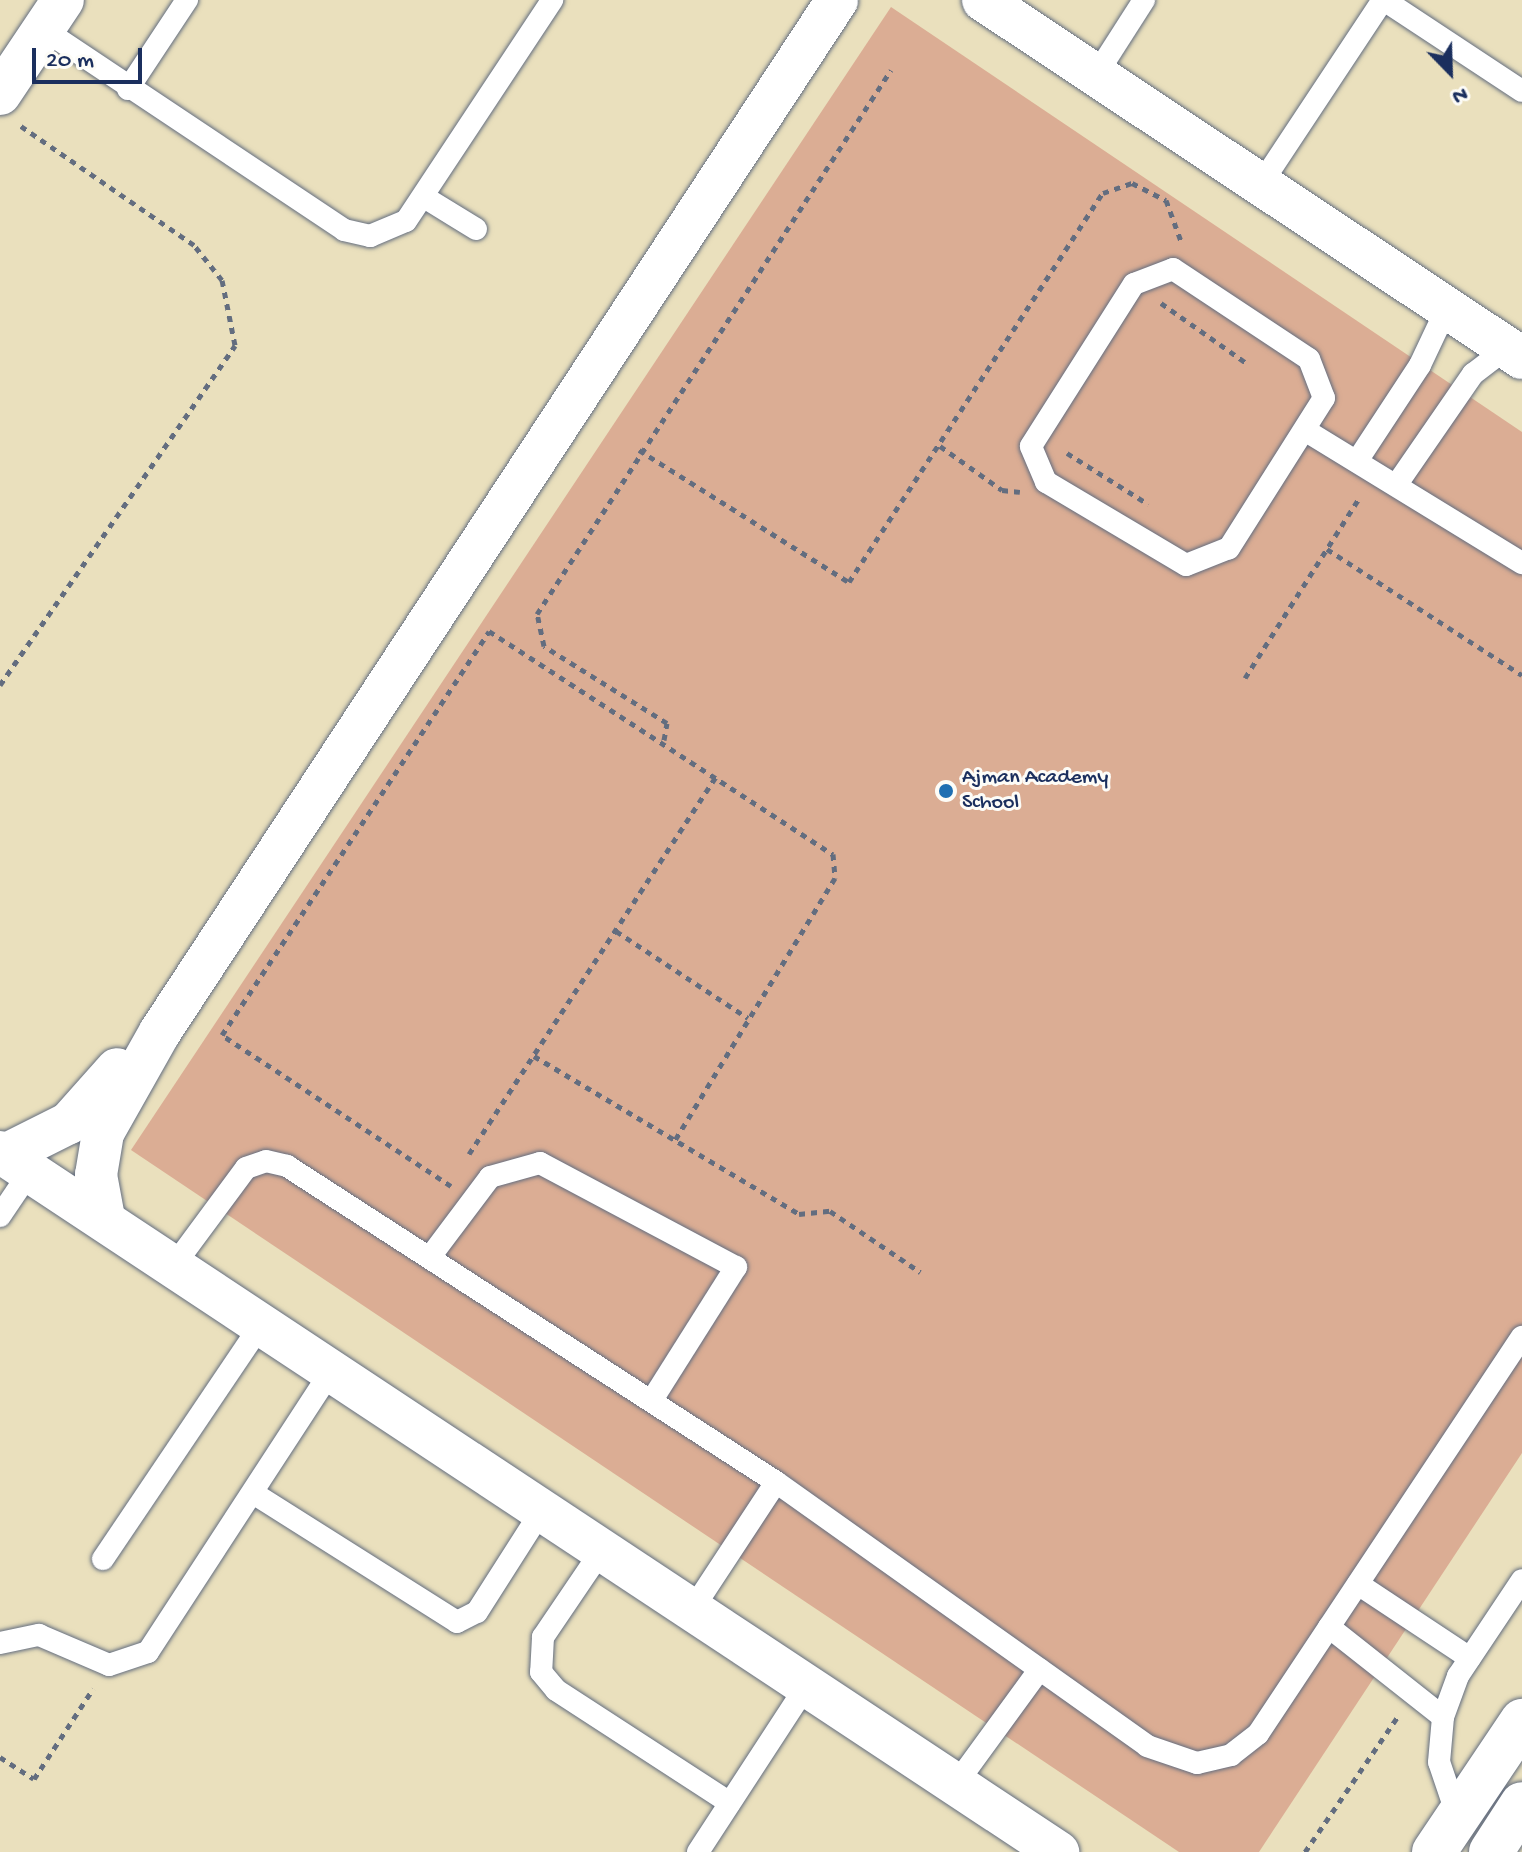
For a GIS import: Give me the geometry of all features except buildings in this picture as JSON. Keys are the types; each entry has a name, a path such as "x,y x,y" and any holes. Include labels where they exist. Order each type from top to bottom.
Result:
{"street":[{"path":"104,1218 96,1175 103,1133 160,1032 837,0"},
{"path":"983,0 1515,353"},
{"path":"6,92 53,14"},
{"path":"160,1032 69,1123 12,1159 544,1507 1058,1852"},
{"path":"1414,1852 1446,1835 1522,1721"},
{"path":"1491,1852 1522,1804"}],"lane":[{"path":"128,89 187,0"},
{"path":"53,14 128,89 344,230 370,236 396,229 424,197 552,0"},
{"path":"1096,75 1144,0"},
{"path":"1261,184 1384,0 1522,91"},
{"path":"424,197 476,229"},
{"path":"1159,270 1187,274 1309,359 1324,398 1308,432 1229,548 1202,563 1171,561 1046,482 1032,459 1034,433 1134,284 1159,270"},
{"path":"1366,466 1447,308"},
{"path":"1397,484 1473,374 1515,353"},
{"path":"1308,432 1522,563"},
{"path":"0,1216 12,1159"},
{"path":"175,1264 239,1176 266,1161 287,1166 776,1482 1163,1755 1214,1761 1258,1734 1522,1337"},
{"path":"430,1257 471,1199 505,1168 548,1165 736,1267 652,1400"},
{"path":"103,1559 263,1322"},
{"path":"0,1643 39,1635 109,1665 136,1659 157,1642 333,1368"},
{"path":"694,1607 776,1482"},
{"path":"253,1493 457,1622 477,1612 544,1507"},
{"path":"604,1547 543,1637 541,1672 556,1690 730,1803"},
{"path":"1446,1835 1439,1762 1443,1717 1470,1658 1522,1580"},
{"path":"1358,1584 1470,1658"},
{"path":"1329,1627 1416,1689 1443,1717"},
{"path":"956,1784 1040,1669"},
{"path":"698,1852 808,1683"}],"path":[{"path":"664,740 667,723 544,646 536,624 639,450 891,70"},
{"path":"0,685 235,345 222,280 194,245 6,92"},
{"path":"639,450 849,582 1111,187 1132,183 1166,200 1187,274"},
{"path":"1134,284 1245,362"},
{"path":"1034,433 1148,504"},
{"path":"940,446 1002,490 1028,492 1046,482"},
{"path":"1245,678 1327,549 1366,466"},
{"path":"1327,549 1522,675"},
{"path":"471,1199 222,1035 489,631 824,842 836,866 674,1142"},
{"path":"466,1159 718,774"},
{"path":"616,931 748,1018"},
{"path":"534,1056 799,1214 830,1211 920,1272"},
{"path":"449,1185 458,1172"},
{"path":"0,1757 34,1779 109,1665"},
{"path":"1305,1852 1416,1689"}],"place":[{"name":"Ajman Academy School","path":"946,791"}]}
